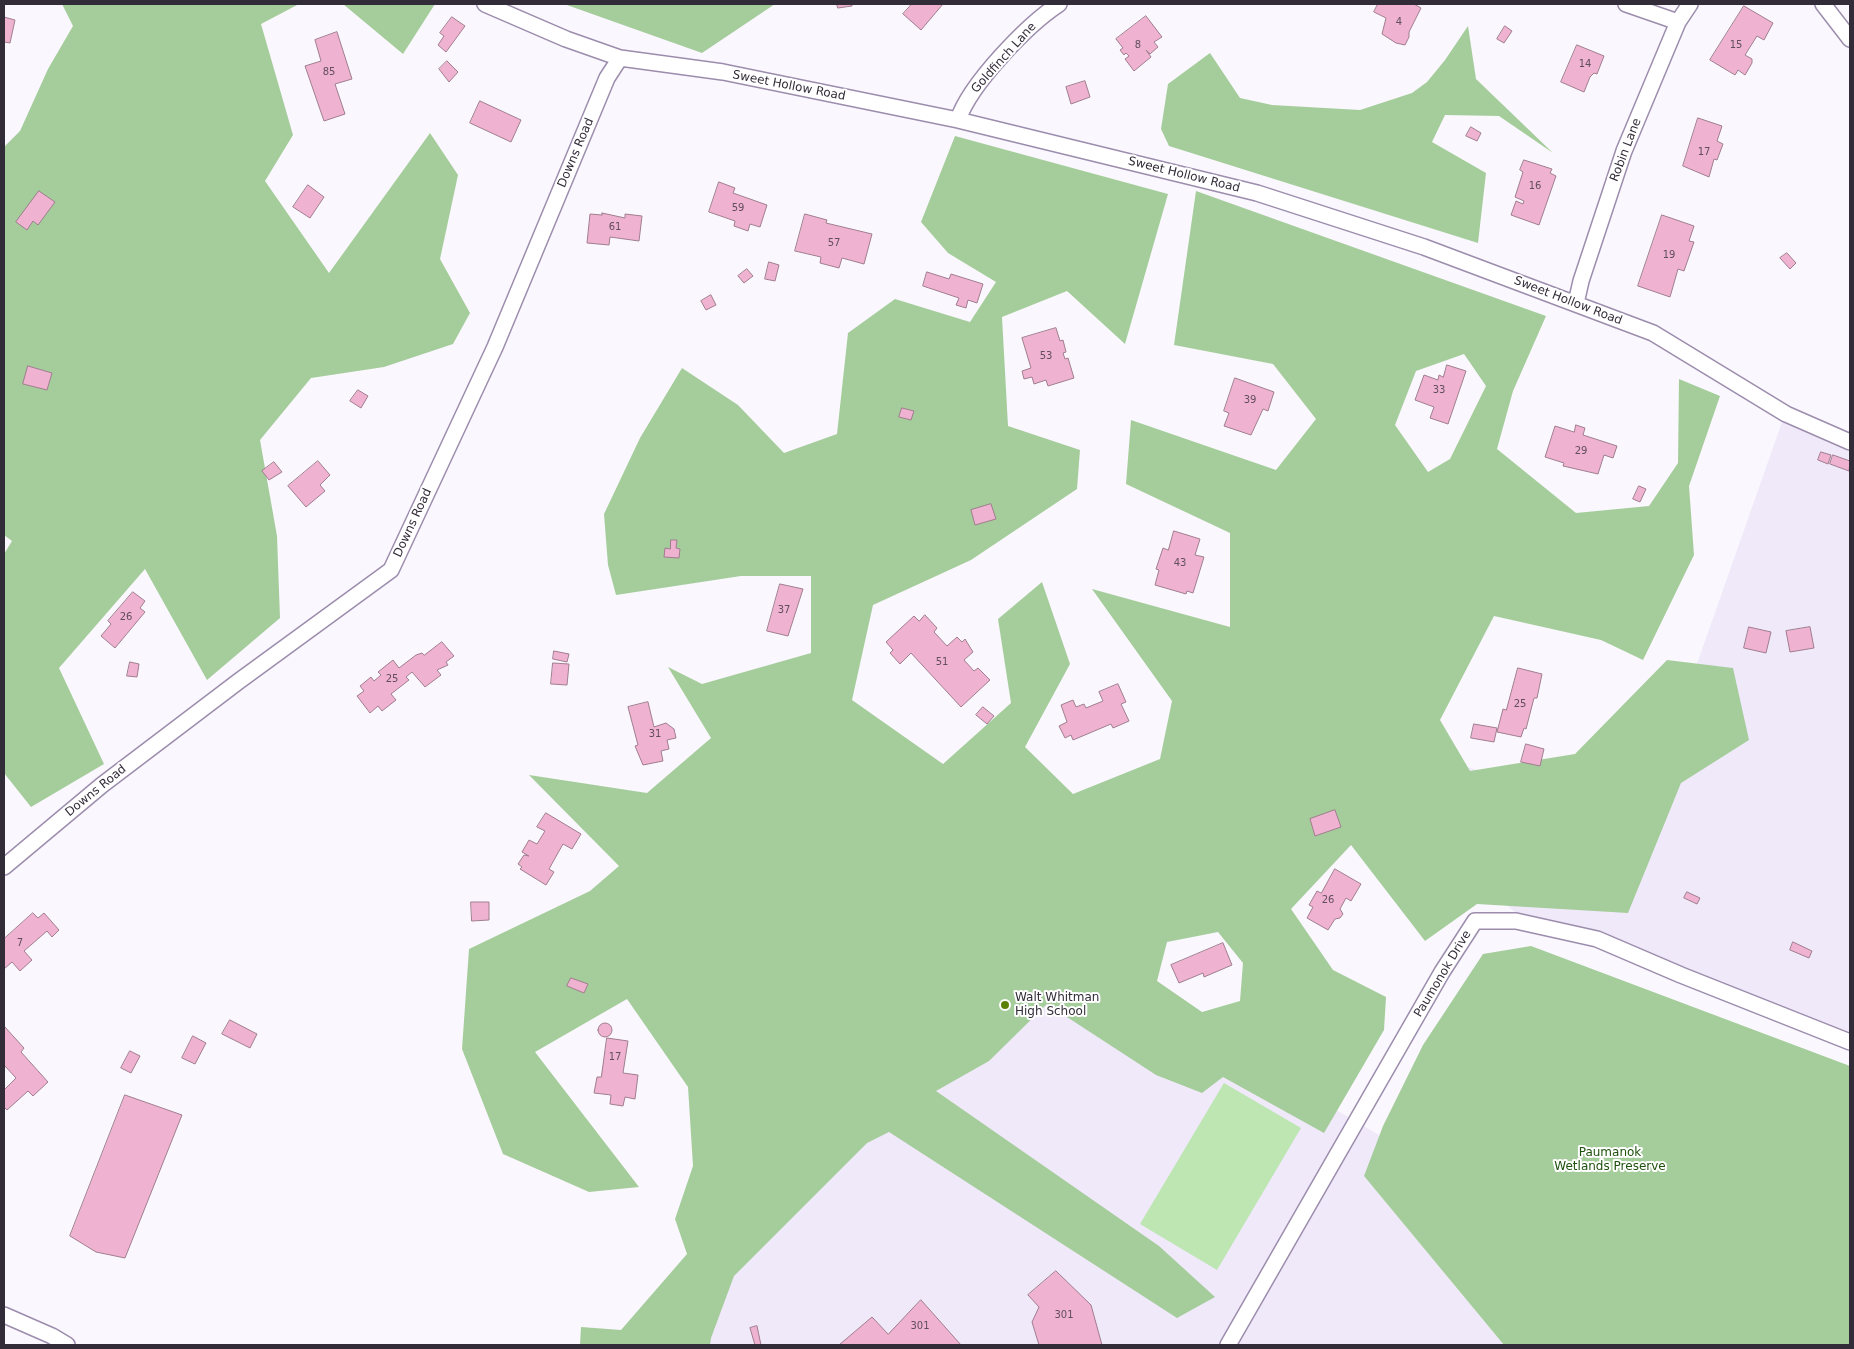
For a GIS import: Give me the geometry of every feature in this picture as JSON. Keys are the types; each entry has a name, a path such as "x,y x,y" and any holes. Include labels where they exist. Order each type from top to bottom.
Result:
{"street":[{"name":"Sweet Hollow Road","path":"485,4 566,39 620,58 723,72 958,120 1257,194 1424,247 1654,333 1786,414 1850,442"},
{"name":"Goldfinch Lane","path":"958,120 964,103 1004,54 1030,27 1059,4"},
{"path":"1626,4 1678,22"},
{"name":"Robin Lane","path":"1576,303 1580,281 1624,151 1678,22 1690,4"},
{"path":"1823,4 1850,38"},
{"name":"Downs Road","path":"4,867 102,785 238,681 391,570 495,347 607,78 620,58"},
{"name":"Paumonok Drive","path":"1228,1345 1442,972 1475,921 1516,921 1597,939 1680,975 1850,1042"},
{"path":"4,1315 52,1336 67,1345"}],"shaded area":[{"path":"1782,422 1850,452 1850,1035 1518,915 1397,806 1422,752 1604,812 1653,789"},
{"name":"Walt Whitman High School","path":"932,872 1384,1138 1364,1176 1504,1345 650,1345"}],"green space":[{"path":"62,4 299,4 261,24 293,135 265,181 329,273 430,133 458,175 440,259 470,313 453,344 384,367 311,378 260,440 277,536 280,618 207,680 145,569 59,668 104,764 31,807 4,773 4,554 12,541 4,535 4,147 20,131 48,69 73,26"},
{"path":"343,4 435,4 403,54"},
{"path":"564,4 775,4 702,53"},
{"path":"1468,26 1476,79 1553,153 1499,116 1445,115 1432,142 1486,173 1478,243 1169,146 1161,129 1168,84 1210,53 1240,98 1272,105 1360,110 1412,93 1427,82 1445,60"},
{"path":"955,136 1168,194 1125,344 1067,291 1002,317 1008,426 1080,450 1077,489 971,560 873,605 852,700 943,764 1011,703 998,619 1042,582 1070,664 1025,747 1073,794 1160,759 1172,701 1092,589 1230,627 1230,533 1126,484 1131,420 1276,470 1316,419 1273,364 1174,345 1196,191 1546,316 1513,391 1497,449 1576,513 1649,506 1678,463 1679,379 1720,396 1689,486 1694,555 1643,660 1601,640 1494,616 1440,720 1470,771 1575,754 1667,660 1733,668 1749,740 1681,783 1628,913 1477,904 1425,941 1351,845 1291,909 1333,970 1386,997 1384,1030 1324,1133 1223,1077 1202,1093 1156,1075 1047,1004 989,1061 936,1091 1159,1246 1215,1297 1177,1318 889,1132 867,1143 734,1276 710,1345 580,1345 581,1327 621,1330 687,1254 675,1219 693,1166 688,1087 627,999 535,1052 639,1187 589,1192 503,1154 462,1049 469,949 590,891 619,866 529,775 647,793 711,738 668,667 702,684 811,653 811,576 741,576 616,595 608,565 604,514 640,438 682,368 738,405 784,453 837,434 848,333 895,299 970,322 996,282 948,253 921,222","holes":["1464,354 1486,386 1450,459 1428,472 1395,425 1416,371","1218,932 1243,963 1240,1001 1202,1012 1157,981 1167,942"]},
{"name":"Paumanok Wetlands Preserve","path":"1531,946 1850,1066 1850,1345 1504,1345 1364,1176 1383,1126 1423,1045 1483,954"},
{"path":"1224,1083 1301,1128 1217,1270 1140,1224"}],"building":[{"path":"837,4 852,4 852,6 838,8"},
{"path":"912,4 943,4 921,30 903,14"},
{"path":"1378,4 1414,4 1421,8 1405,45 1396,43 1382,34 1386,18 1374,12"},
{"path":"1744,6 1773,23 1764,40 1757,36 1745,55 1752,59 1752,63 1745,75 1738,70 1735,75 1710,60"},
{"path":"1146,16 1162,37 1154,42 1158,47 1150,54 1146,50 1151,57 1134,71 1125,59 1129,56 1126,53 1124,55 1120,50 1123,48 1116,39"},
{"path":"4,17 15,20 10,43 4,42"},
{"path":"452,17 465,26 446,52 438,45 444,36 440,33"},
{"path":"1505,26 1512,31 1504,43 1497,39"},
{"path":"337,32 352,79 335,84 345,114 324,121 305,66 321,61 315,40"},
{"path":"1577,45 1604,56 1597,74 1594,73 1590,77 1584,92 1561,82"},
{"path":"447,61 458,72 449,82 439,69"},
{"path":"1085,81 1090,97 1071,104 1066,87"},
{"path":"480,101 521,120 511,142 470,123"},
{"path":"1698,118 1722,126 1717,141 1723,144 1717,160 1714,159 1709,177 1683,166"},
{"path":"1471,127 1481,133 1477,141 1466,136"},
{"path":"1524,160 1552,169 1550,173 1556,176 1539,225 1511,215 1516,201 1523,204 1524,201 1515,197 1523,172 1520,170"},
{"path":"719,182 735,188 733,193 767,205 760,227 750,224 748,231 734,226 735,221 709,212"},
{"path":"308,185 324,197 310,218 293,207"},
{"path":"39,191 55,202 38,225 33,221 27,230 16,222"},
{"path":"602,213 625,218 625,214 642,216 639,241 610,237 609,245 587,243 590,214 602,215"},
{"path":"805,214 827,220 826,223 872,234 864,264 842,258 839,268 820,263 821,257 795,251"},
{"path":"1662,215 1694,226 1689,241 1694,242 1684,271 1678,269 1670,297 1638,286"},
{"path":"1787,253 1796,263 1790,269 1780,258"},
{"path":"769,262 779,265 775,281 765,279"},
{"path":"747,269 753,276 744,283 738,276"},
{"path":"927,272 949,279 951,274 983,284 977,303 968,300 966,308 956,305 959,298 923,286"},
{"path":"711,295 716,305 706,310 701,301"},
{"path":"1056,328 1060,341 1063,340 1066,352 1063,353 1065,359 1068,358 1074,378 1048,386 1046,380 1034,384 1032,377 1024,379 1022,371 1031,368 1022,338"},
{"path":"1447,365 1466,371 1448,424 1430,418 1434,407 1415,400 1424,375 1438,380 1439,375 1443,377"},
{"path":"28,366 52,373 47,390 23,384"},
{"path":"1235,378 1274,392 1268,411 1263,409 1251,435 1224,426 1229,413 1224,411"},
{"path":"358,390 368,396 361,408 350,401"},
{"path":"902,408 914,411 911,420 899,417"},
{"path":"1576,425 1585,428 1583,435 1617,446 1613,458 1604,455 1598,474 1563,466 1564,463 1545,457 1555,426 1574,432"},
{"path":"1821,452 1831,455 1828,464 1818,460"},
{"path":"1833,455 1850,461 1849,471 1830,464"},
{"path":"318,461 330,475 320,485 325,491 306,507 288,486"},
{"path":"274,462 282,472 269,480 262,471"},
{"path":"1639,486 1646,489 1640,502 1633,499"},
{"path":"991,504 996,519 975,525 971,510"},
{"path":"1174,531 1200,539 1195,555 1204,557 1193,593 1187,591 1186,594 1155,585 1159,570 1156,569 1163,548 1168,550"},
{"path":"671,540 677,540 676,548 680,549 679,558 664,557 665,548 670,549"},
{"path":"780,584 803,589 788,636 767,631"},
{"path":"133,592 145,601 140,608 145,612 115,648 101,636 111,624 108,621"},
{"path":"925,615 937,628 934,632 947,646 957,637 962,642 965,639 973,652 964,660 974,671 978,668 990,680 961,707 911,653 900,664 890,653 893,650 886,642 914,616 919,621"},
{"path":"1749,627 1771,632 1766,653 1744,648"},
{"path":"1810,627 1814,648 1790,652 1786,631"},
{"path":"442,642 454,656 446,662 448,665 437,670 441,675 425,687 412,672 406,677 409,680 391,694 396,700 382,711 378,706 370,713 357,696 364,691 360,686 371,677 374,681 381,675 378,672 393,660 399,668 416,655 422,653 424,655"},
{"path":"554,651 569,654 567,662 553,659"},
{"path":"130,662 139,664 137,677 127,676"},
{"path":"553,663 569,664 567,685 551,684"},
{"path":"1518,668 1542,674 1537,698 1534,698 1526,729 1524,728 1521,737 1497,732 1503,709 1506,710"},
{"path":"1118,684 1126,702 1121,704 1129,721 1113,728 1111,724 1073,740 1071,735 1065,738 1059,726 1067,722 1061,705 1073,700 1076,707 1084,704 1086,708 1103,701 1099,692"},
{"path":"648,702 654,727 666,723 674,729 676,738 667,740 669,749 661,751 663,761 643,765 635,746 638,745 628,707"},
{"path":"983,707 994,716 987,724 976,715"},
{"path":"1474,724 1497,728 1494,742 1471,738"},
{"path":"1526,744 1544,749 1540,766 1521,762"},
{"path":"1335,810 1341,827 1315,836 1310,819"},
{"path":"546,813 581,834 572,849 563,844 549,869 554,872 546,885 520,869 522,867 518,864 524,855 529,856 522,852 529,840 537,844 545,831 537,827"},
{"path":"1335,869 1361,884 1351,901 1346,898 1340,909 1343,914 1340,918 1335,919 1328,930 1307,918 1313,907 1309,905 1317,891 1321,893"},
{"path":"1687,892 1700,898 1697,904 1684,898"},
{"path":"471,902 489,902 489,920 472,921"},
{"path":"33,913 38,918 44,913 59,930 52,937 47,931 24,951 32,960 20,971 12,962 4,969 4,939"},
{"path":"1793,942 1812,951 1809,958 1790,950"},
{"path":"1223,943 1232,965 1204,977 1203,973 1179,983 1171,965"},
{"path":"571,978 588,984 584,993 567,986"},
{"path":"230,1020 257,1034 250,1048 222,1034"},
{"path":"605,1023 610,1025 612,1030 610,1035 605,1037 600,1035 598,1030 600,1025"},
{"path":"4,1026 24,1048 21,1052 48,1082 33,1096 28,1091 7,1110 4,1107 4,1090 16,1078 4,1065"},
{"path":"193,1036 206,1043 195,1064 182,1058"},
{"path":"607,1038 628,1041 623,1073 638,1075 635,1099 625,1097 623,1106 610,1104 611,1095 594,1093 597,1077 601,1077"},
{"path":"130,1051 140,1056 131,1073 121,1068"},
{"path":"125,1095 182,1115 125,1258 96,1252 70,1236"},
{"path":"1056,1271 1091,1305 1102,1345 1039,1345 1032,1322 1039,1307 1028,1295"},
{"path":"921,1300 961,1345 839,1345 872,1317 888,1334"},
{"path":"757,1326 761,1345 755,1345 750,1328"}],"place":[{"name":"Walt Whitman High School","path":"1005,1005"}]}
